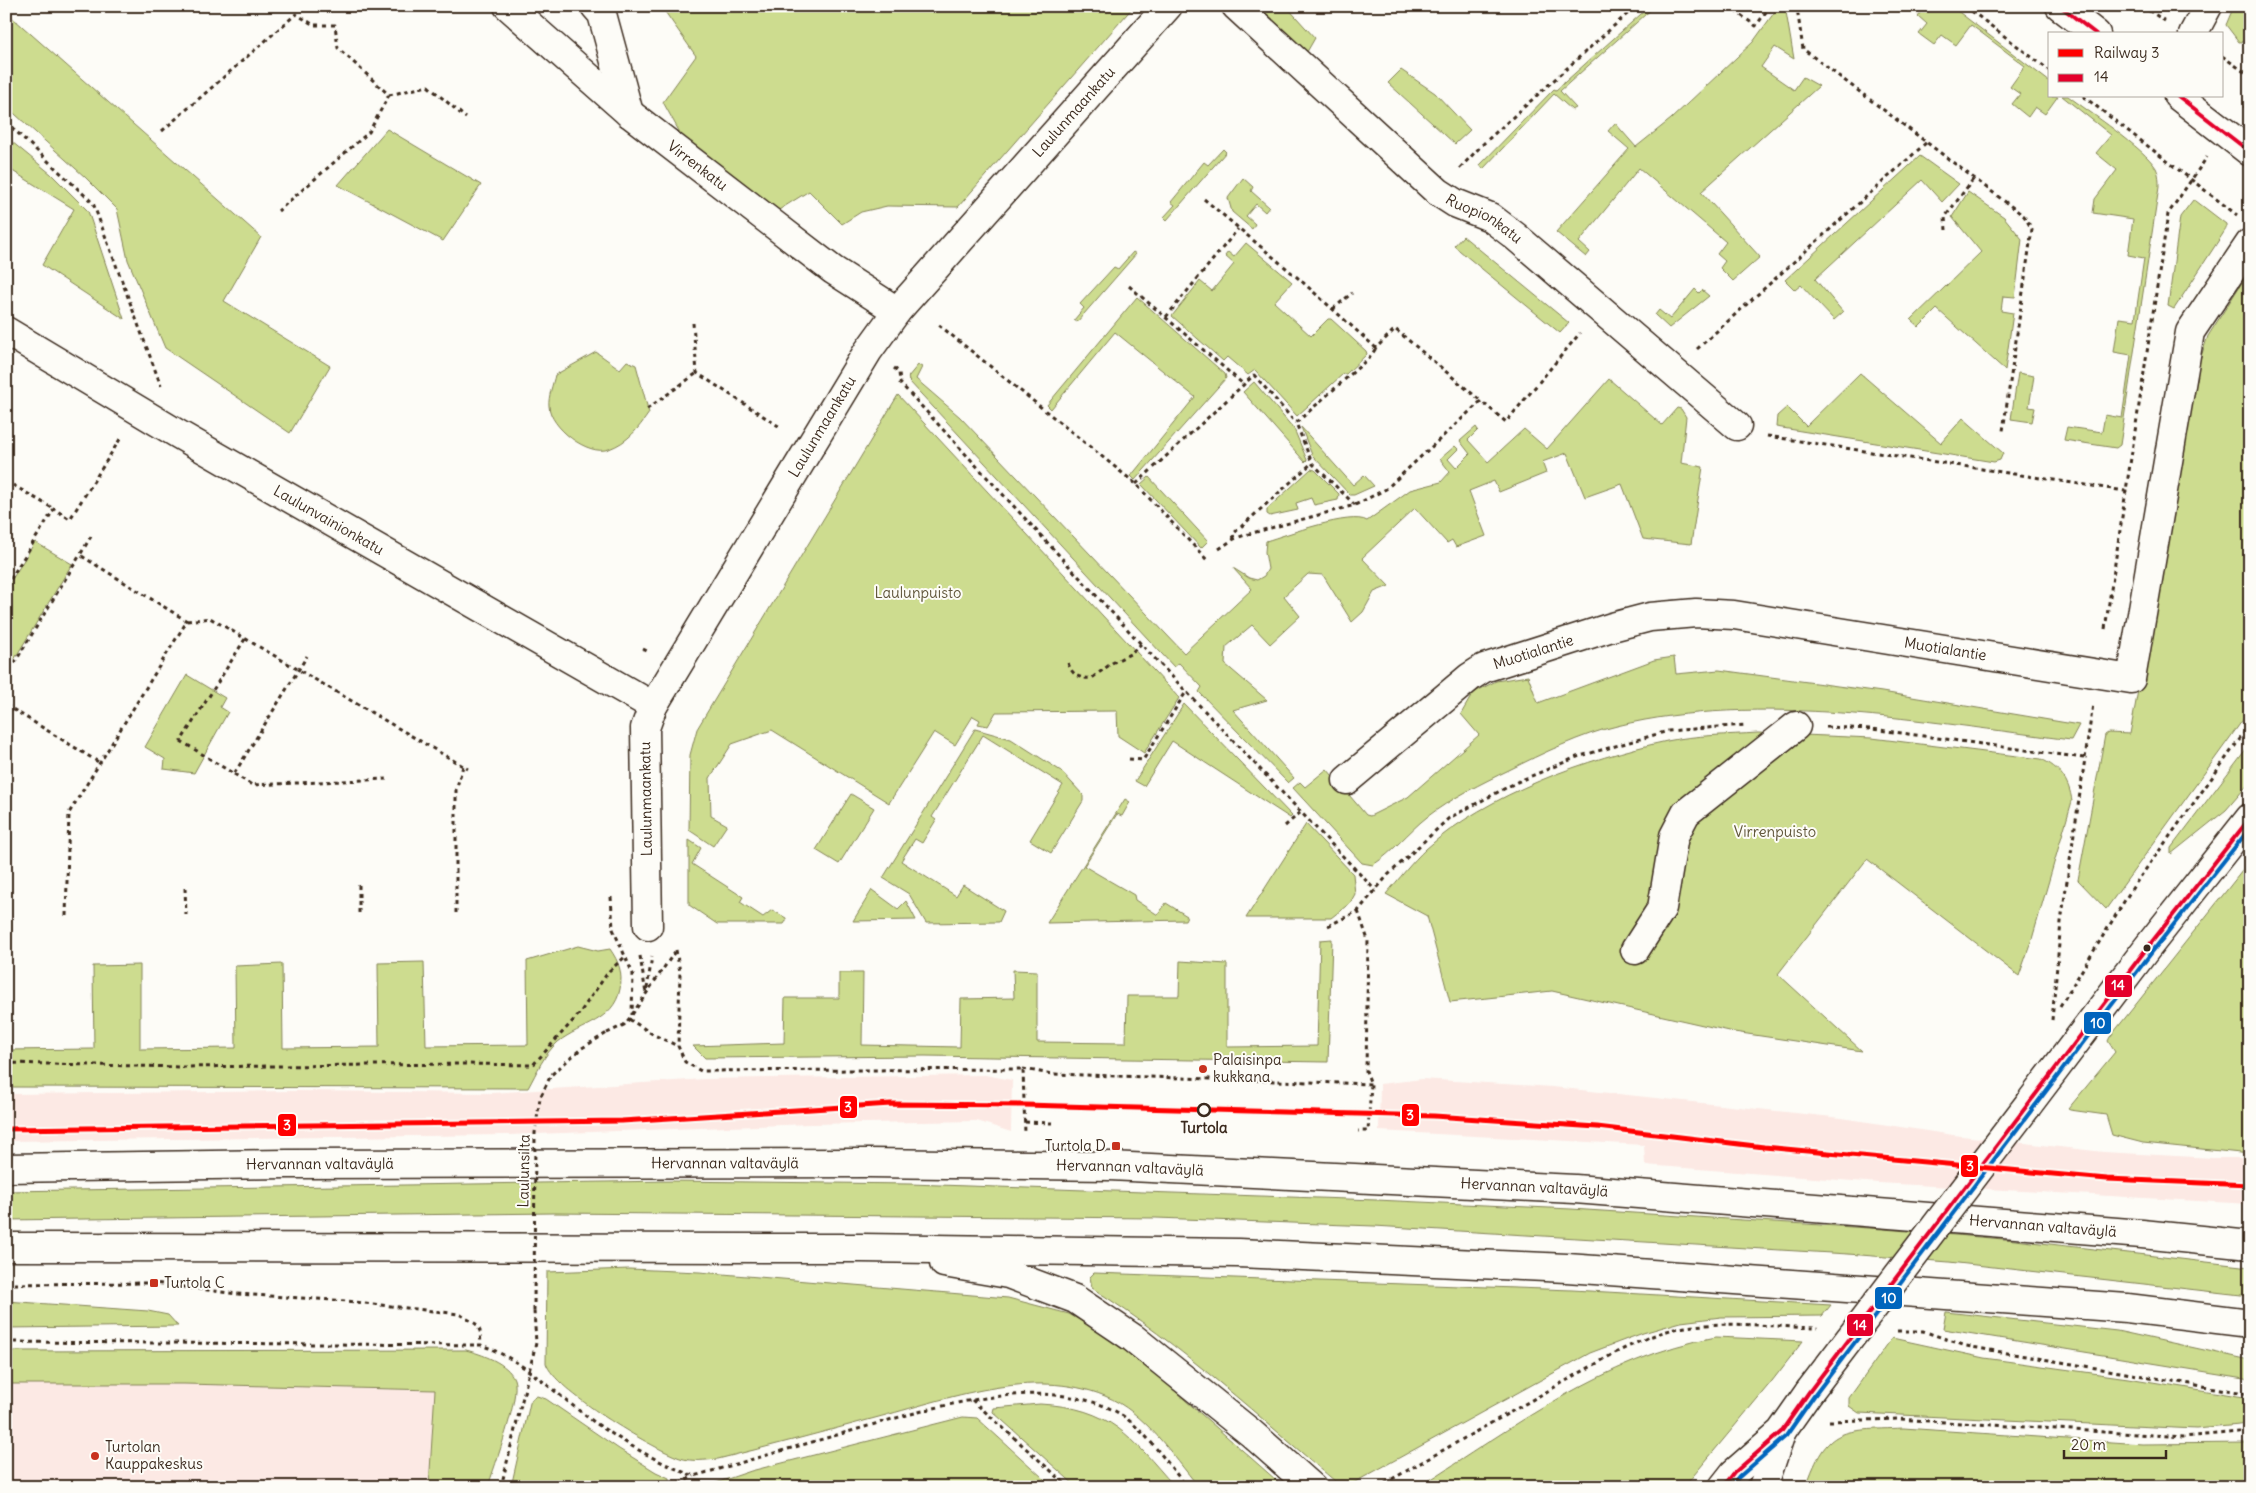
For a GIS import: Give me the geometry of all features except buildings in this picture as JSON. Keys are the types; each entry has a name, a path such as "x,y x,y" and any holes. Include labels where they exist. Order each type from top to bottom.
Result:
{"main road":[{"name":"Virrenkatu","path":"508,6 629,114 832,270 897,311"},
{"path":"595,6 602,14 629,114"},
{"name":"Laulunmaankatu","path":"648,926 645,728 653,706 868,351 897,311 1168,6"},
{"name":"Ruopionkatu","path":"1236,6 1438,192 1455,203 1490,217 1515,236 1737,426"},
{"path":"2060,6 2093,32"},
{"path":"2194,32 2208,6"},
{"path":"2181,98 2250,152"},
{"name":"Muotialantie","path":"1348,780 1470,677 1484,668 1650,617 1696,613 1734,615 2132,679 2190,332 2246,231"},
{"name":"Laulunvainionkatu","path":"6,331 138,410 653,706"},
{"path":"1635,950 1662,908 1674,836 1686,813 1796,726"},
{"path":"1724,1487 1734,1473 1781,1432 1804,1399 2147,948 2250,818"},
{"name":"Hervannan valtaväylä","path":"6,1168 288,1164 859,1163 1110,1166 1575,1189 2142,1234 2250,1245"},
{"path":"6,1247 861,1248 1238,1253 1567,1268 2127,1308 2250,1323"},
{"path":"861,1248 1008,1274 1075,1299 1133,1338 1251,1433 1312,1487"},
{"path":"1763,1487 1781,1432"}],"path":[{"path":"294,6 296,14 314,25 335,25 338,48 389,95"},
{"path":"1438,192 1483,144 1636,6"},
{"path":"1728,6 1756,26 1770,6"},
{"path":"1799,6 1797,8 1803,49 2024,216 2032,229 2003,431"},
{"path":"1964,6 2048,69"},
{"path":"2142,6 2151,11 2154,6"},
{"path":"162,131 296,14"},
{"path":"2224,57 2250,76"},
{"path":"278,211 370,132 389,95 428,86 466,118"},
{"path":"2085,98 2246,231"},
{"path":"6,122 93,203 162,388"},
{"path":"1673,371 1927,142"},
{"path":"1946,230 1945,217 1974,178"},
{"path":"1204,199 1376,348"},
{"path":"1166,317 1238,229"},
{"path":"1129,286 1244,384"},
{"path":"1333,309 1352,293"},
{"path":"1296,423 1370,357 1376,348 1395,329 1506,422 1600,309"},
{"path":"693,323 697,373"},
{"path":"939,325 1136,484 1207,560"},
{"path":"898,372 900,383 1141,644 1374,890"},
{"path":"647,409 697,373"},
{"path":"697,373 780,426"},
{"path":"1136,484 1254,375 1296,423 1312,462 1355,505"},
{"path":"1219,549 1234,539 1355,505 1386,489 1481,401"},
{"path":"6,481 70,519 138,410"},
{"path":"1737,426 1756,434 2125,492"},
{"path":"1234,539 1233,534 1312,462"},
{"path":"6,586 54,509"},
{"path":"6,677 93,533"},
{"path":"80,555 187,621 210,618 468,770"},
{"path":"66,916 69,813 187,621"},
{"path":"245,639 181,740 252,785 387,779"},
{"path":"1068,663 1072,672 1077,676 1092,678 1112,663 1130,654 1141,644"},
{"path":"234,774 306,656"},
{"path":"1129,759 1143,760 1186,692"},
{"path":"6,706 100,763"},
{"path":"2052,1021 2133,887 2250,725"},
{"path":"456,913 456,790 463,766"},
{"path":"1285,826 1300,812"},
{"path":"359,885 359,914"},
{"path":"185,888 186,915"},
{"path":"611,897 613,929 633,974 631,1017"},
{"path":"1328,926 1358,911 1368,940 1366,1072 1371,1084 1368,1131 1358,1131"},
{"path":"646,995 653,949 648,926"},
{"path":"646,995 639,948 648,926"},
{"path":"631,1017 676,950 680,972 678,1046 685,1062 701,1071 1023,1069 1052,1074 1371,1084"},
{"path":"6,1063 180,1067 533,1065 579,1014 609,971 626,956"},
{"path":"631,1017 654,1035 678,1046"},
{"name":"Laulunsilta","path":"501,1487 536,1342 534,1311 535,1133 540,1098 551,1075 582,1048 624,1025 631,1017"},
{"path":"1023,1069 1025,1140"},
{"path":"1025,1122 1052,1123"},
{"path":"6,1284 154,1283 237,1294 347,1301 459,1314 476,1324 480,1331 481,1345"},
{"path":"6,1342 481,1345 504,1353 600,1426 665,1466 694,1476"},
{"path":"672,1487 694,1476 918,1412 972,1400 1029,1395 1060,1396 1089,1401 1112,1409 1129,1421 1187,1487"},
{"path":"1804,1399 1824,1421 1890,1419 2183,1437 2250,1431"},
{"path":"972,1400 1069,1487"}],"shaded area":[{"path":"985,1075 1012,1080 1011,1132 977,1121 811,1124 508,1135 6,1141 6,1094 300,1091 492,1093 704,1079"},
{"path":"1422,1079 1553,1087 1842,1118 1953,1135 2104,1152 2213,1158 2250,1158 2250,1204 1879,1183 1645,1165 1644,1145 1379,1131 1380,1084"},
{"path":"6,1384 184,1384 436,1390 429,1487 6,1487"}],"green space":[{"path":"661,6 1134,6 958,207 887,206 861,212 842,224 809,191 774,213 684,140 663,102 696,56"},
{"path":"1249,6 1286,6 1315,38 1304,57"},
{"path":"1650,6 1655,6 1560,91 1576,108 1572,110 1554,94 1483,169 1480,165 1554,89 1556,90"},
{"path":"1779,6 1791,6 1786,12 1794,59 1775,47 1761,67 1794,90 1803,77 1819,86 1701,192 1760,257 1733,281 1720,268 1725,261 1717,254 1726,242 1639,168 1579,242 1590,252 1586,257 1556,232 1629,149 1608,131 1615,123 1636,147 1671,119 1753,42"},
{"path":"1925,6 1951,6 2048,80 2048,98 2057,98 2045,114 2035,107 2028,117 2012,104 2020,94 2010,87 2025,66 1971,25 1956,45 1942,35 1934,45 1919,34 1927,24 1918,16"},
{"path":"2234,6 2250,6 2250,41 2239,42 2226,25"},
{"path":"6,12 261,237 224,301 330,366 290,433 165,348 128,260 117,209 85,177 6,106"},
{"path":"1401,70 1435,93 1470,130 1455,144 1388,83"},
{"path":"2065,98 2071,98 2128,141 2150,160 2156,168 2158,175 2159,187 2120,445 2116,448 2064,440 2067,427 2102,432 2105,415 2122,418 2131,355 2114,352 2119,318 2135,320 2144,258 2128,255 2133,219 2093,213 2095,199 2117,170 2096,153 2111,135"},
{"path":"387,129 481,185 443,241 338,185"},
{"path":"6,137 51,174 88,211 124,319 42,265 74,209 6,167"},
{"path":"1223,149 1226,152 1167,220 1164,217 1175,205 1171,202 1204,162 1208,165"},
{"path":"1920,156 1959,184 1942,202 1922,180 1815,279 1843,312 1834,320 1801,285 1795,290 1785,280"},
{"path":"1243,178 1253,187 1251,191 1269,207 1265,212 1256,204 1246,216 1255,224 1252,229 1232,212 1228,198"},
{"path":"1968,192 2004,217 2022,239 2015,297 2003,296 2001,311 2013,313 2005,370 1937,309 1919,327 1911,320 1981,252 1952,217"},
{"path":"2193,200 2226,224 2226,229 2174,309 2168,306 2180,217"},
{"path":"1463,236 1569,323 1560,333 1454,246"},
{"path":"1246,243 1292,282 1274,302 1311,336 1328,319 1331,319 1367,354 1297,416 1255,370 1248,375 1227,357 1223,361 1172,316 1200,281 1212,291 1234,264 1225,256 1228,252 1234,257"},
{"path":"1133,252 1136,254 1077,322 1074,320 1084,308 1080,304 1114,267 1118,269"},
{"path":"2250,270 2250,710 2106,909 2078,880 2105,735 2108,733 2130,734 2197,368 2208,336"},
{"path":"1695,289 1699,293 1702,290 1709,296 1669,328 1655,315 1659,310 1670,319"},
{"path":"1137,297 1225,374 1226,378 1135,480 1131,476 1195,397 1115,332 1051,409 1047,405"},
{"path":"596,352 620,369 627,361 636,365 649,413 637,430 627,439 609,449 600,450 591,449 571,438 556,423 549,406 555,375"},
{"path":"918,365 922,367 916,379 960,417 1184,653 1252,589 1233,568 1249,578 1257,580 1264,576 1268,569 1265,552 1266,541 1333,521 1359,519 1367,521 1410,490 1441,482 1450,472 1440,459 1455,446 1458,449 1448,459 1456,468 1470,454 1460,441 1476,427 1478,430 1468,440 1488,462 1524,429 1547,449 1609,379 1662,425 1677,408 1681,409 1686,417 1681,463 1703,467 1691,544 1643,539 1622,484 1585,497 1567,453 1542,462 1546,473 1499,492 1494,481 1469,491 1486,536 1456,547 1452,540 1447,543 1415,508 1362,558 1389,586 1374,592 1363,612 1352,622 1323,575 1308,574 1284,596 1300,616 1270,644 1252,625 1226,647 1225,664 1267,700 1233,710 1294,778 1288,783 1199,692 1202,687 1179,663 1174,667 909,381 908,377"},
{"path":"1860,373 1941,443 1963,418 2003,453 2000,460 1994,462 1776,427 1777,416 1787,407 1806,426"},
{"path":"2018,373 2034,376 2029,407 2035,408 2032,422 2011,419"},
{"path":"1254,382 1294,429 1307,460 1305,462 1243,392"},
{"name":"Laulunpuisto","path":"898,395 1179,698 1144,753 1118,736 1117,711 996,712 988,726 978,724 980,720 973,716 955,745 934,732 889,803 772,730 732,744 710,778 711,816 727,825 713,846 689,830 690,755 697,729"},
{"path":"1301,427 1353,485 1364,475 1374,486 1350,495 1312,455"},
{"path":"1311,469 1315,470 1339,494 1338,500 1314,505 1311,498 1296,503 1298,510 1270,516 1267,514 1267,509"},
{"path":"1149,477 1208,541 1201,548 1141,484"},
{"path":"35,542 72,564 6,673 6,589"},
{"path":"1674,657 1676,674 1719,670 1882,692 2079,725 2071,740 1901,718 1785,710 1728,711 1672,716 1617,726 1562,745 1466,792 1427,817 1373,865 1362,863 1293,788 1300,782 1305,787 1327,769 1366,815 1370,816 1408,797 1479,735 1461,714 1473,693 1496,681 1528,676 1538,703 1654,660"},
{"path":"187,675 225,698 220,707 228,712 194,773 164,769 165,759 145,747"},
{"path":"1184,704 1292,816 1290,818 1172,741 1144,786 1135,781"},
{"path":"975,729 1011,739 1061,771 1083,795 1083,801 1051,853 1030,840 1063,785 983,735 932,817 936,820 922,843 915,839 901,861 956,896 963,885 1004,911 999,922 926,923 909,894 883,878"},
{"name":"Virrenpuisto","path":"1758,733 1872,738 2041,759 2053,766 2066,781 2072,801 2032,939 2019,976 1867,859 1778,974 1862,1051 1734,1032 1552,991 1450,1002 1427,916 1386,894 1426,849 1478,811 1508,795 1572,768 1636,748 1667,741 1701,736"},
{"path":"2250,744 2250,782 2226,810 2171,854 2171,848"},
{"path":"851,794 874,808 839,864 816,850"},
{"path":"1125,799 1130,802 1122,816 1117,814 1084,866 1134,895 1135,900 1158,915 1166,903 1187,916 1185,920 1047,923"},
{"path":"1306,824 1353,874 1355,894 1350,903 1331,918 1246,918"},
{"path":"689,840 701,848 692,864 743,897 740,902 763,917 772,910 786,918 784,924 717,924 689,905"},
{"path":"2250,861 2250,1154 2143,1143 2112,1135 2106,1115 2068,1109 2115,1052 2108,1041 2110,1037"},
{"path":"872,890 898,909 906,901 916,920 853,921"},
{"path":"1332,939 1328,1062 925,1056 705,1058 693,1046 784,1043 785,998 839,998 839,973 863,973 862,1045 960,1047 961,999 1014,998 1013,970 1037,971 1037,1042 1126,1043 1127,996 1179,996 1180,961 1227,964 1227,1047 1317,1046 1320,940"},
{"path":"578,946 598,951 610,949 616,958 621,973 617,1000 604,1015 558,1042 541,1064 528,1088 6,1087 6,1050 94,1049 93,966 140,965 140,1049 236,1048 235,966 282,964 283,1048 379,1047 378,963 424,962 426,1046 528,1045 527,961"},
{"path":"672,1181 910,1184 1376,1200 1571,1209 1883,1229 2015,1240 2250,1267 2250,1296 1949,1262 1848,1254 1374,1226 1156,1218 553,1213 6,1220 6,1191"},
{"path":"629,1269 699,1272 1008,1298 1069,1314 1095,1329 1151,1370 1284,1487 1199,1487 1157,1435 1133,1412 1105,1396 1077,1388 1048,1384 1019,1385 960,1395 718,1459 694,1460 680,1458 648,1443 605,1417 566,1388 546,1363 547,1272"},
{"path":"1094,1273 1572,1290 1831,1305 1822,1316 1721,1317 1681,1322 1643,1333 1590,1353 1346,1487 1342,1487 1158,1333 1092,1288 1090,1277"},
{"path":"6,1301 148,1311 168,1315 178,1326 6,1328"},
{"path":"1946,1312 2117,1331 2250,1360 2250,1379 1943,1329"},
{"path":"1716,1337 1803,1341 1684,1487 1419,1487 1561,1397 1598,1378 1636,1361 1675,1347"},
{"path":"1892,1338 1984,1358 2128,1378 2250,1398 2250,1424 2196,1429 1859,1413 1849,1406 1849,1398"},
{"path":"466,1350 500,1364 511,1373 514,1379 514,1400 488,1487 429,1487 435,1390 184,1384 6,1384 6,1351"},
{"path":"537,1396 546,1399 619,1449 669,1478 669,1482 657,1487 511,1487 530,1403"},
{"path":"1040,1404 1085,1411 1118,1428 1145,1453 1175,1487 1077,1487 993,1412 994,1408"},
{"path":"963,1417 977,1418 1053,1487 704,1487 751,1471"},
{"path":"1903,1428 2142,1444 2250,1443 2250,1487 1806,1487 1822,1452 1830,1442 1840,1435 1865,1430"}],"rail line":[{"name":"3","path":"6,1129 622,1121 891,1104 1024,1105 1434,1116 1597,1127 1764,1147 2107,1179 2250,1185"}],"transit line":[{"name":"14","path":"2060,6 2093,32"},
{"name":"14","path":"2181,98 2250,152"},
{"name":"14","path":"1723,1487 1734,1473 1781,1432 1809,1392 2147,948 2250,818"},
{"name":"10","path":"1731,1487 1739,1477 1786,1436 1814,1396 2152,952 2250,828"}],"place":[{"name":"Palaisinpa kukkana","path":"1203,1069"},
{"name":"Turtola","path":"1204,1110"},
{"name":"Turtola D","path":"1116,1146"},
{"name":"Turtola C","path":"154,1283"},
{"name":"Turtolan Kauppakeskus","path":"95,1456"}]}
